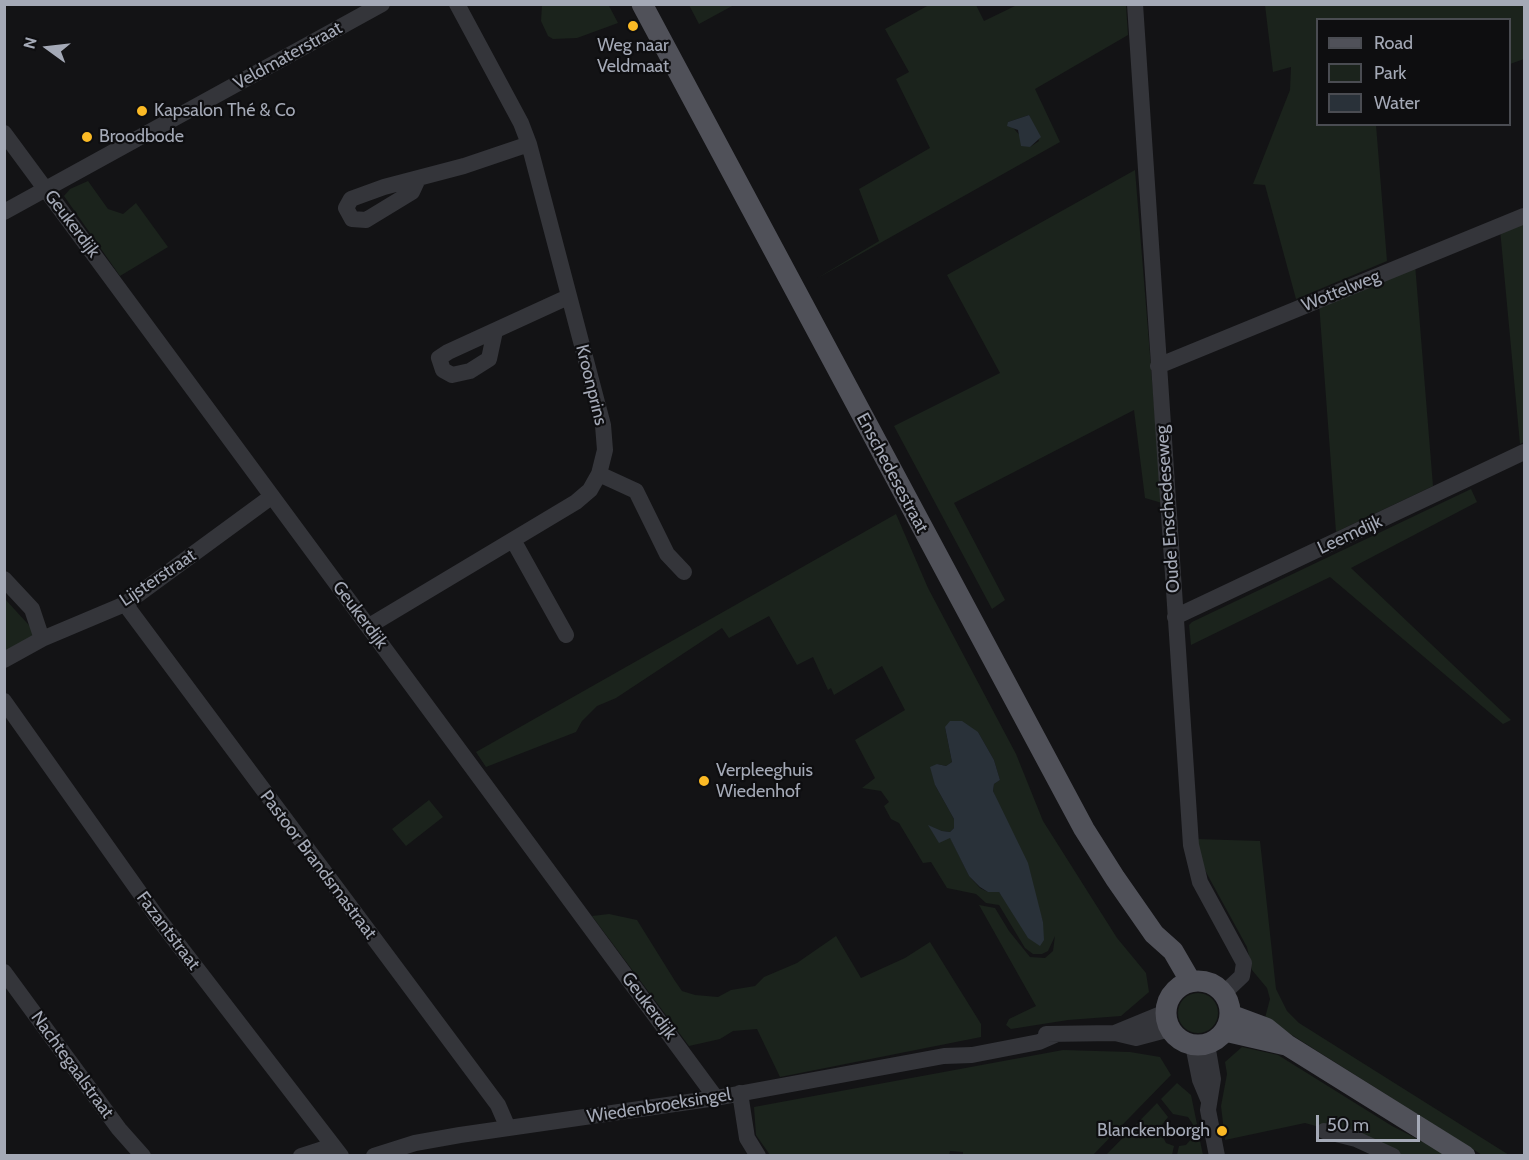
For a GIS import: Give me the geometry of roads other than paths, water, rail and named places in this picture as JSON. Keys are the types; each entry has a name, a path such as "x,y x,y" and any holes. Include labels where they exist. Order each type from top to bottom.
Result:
{"main road":[{"name":"Enschedesestraat","path":"642,4 1065,795 1098,852 1154,934 1161,955 1184,985"},
{"path":"1209,983 1224,993 1228,1023 1200,1045 1180,1039 1168,1020 1168,1003 1184,985 1209,983"},
{"path":"1228,1023 1287,1045 1465,1155"}],"street":[{"name":"Veldmaterstraat","path":"4,212 382,4"},
{"name":"Kroonprins","path":"369,626 576,502 590,490 599,474 605,450 603,424 529,144 521,123 457,4"},
{"name":"Oude Enschedeseweg","path":"1135,4 1193,857 1205,894 1244,963 1242,976 1224,993"},
{"name":"Geukerdijk","path":"4,133 716,1098"},
{"path":"418,179 529,144"},
{"name":"Wottelweg","path":"1158,366 1524,216"},
{"path":"495,331 568,297"},
{"name":"Leemdijk","path":"1175,617 1524,452"},
{"path":"599,474 636,491 667,554 684,572"},
{"name":"Lijsterstraat","path":"4,660 42,639 125,604 271,497"},
{"path":"513,540 566,635"},
{"path":"4,579 32,609 42,639"},
{"name":"Pastoor Brandsmastraat","path":"125,604 498,1106 508,1128"},
{"name":"Fazantstraat","path":"4,701 157,917 336,1151"},
{"name":"Nachtegaalstraat","path":"4,972 119,1129 142,1155"},
{"name":"Wiedenbroeksingel","path":"374,1155 415,1143 716,1098 944,1056 972,1056 1039,1042 1055,1035 1115,1033 1168,1020"},
{"path":"1200,1045 1200,1080 1208,1099 1216,1155"},
{"path":"740,1093 747,1138 758,1155"},
{"path":"1324,1131 1356,1139 1393,1155"},
{"path":"301,1155 336,1151"}],"water":[{"path":"1029,115 1041,137 1030,147 1021,146 1018,130 1007,126 1008,122"},
{"path":"950,721 962,721 978,732 994,760 1000,780 994,784 993,791 1028,863 1043,922 1044,940 1040,946 1028,938 999,892 988,892 969,876 950,838 939,843 928,825 950,832 954,828 954,819 935,785 930,767 937,764 946,766 952,762 945,727"}],"place":[{"name":"Weg naar Veldmaat","path":"633,26"},
{"name":"Kapsalon Thé & Co","path":"142,111"},
{"name":"Broodbode","path":"87,137"},
{"name":"Verpleeghuis Wiedenhof","path":"704,781"},
{"name":"Blanckenborgh","path":"1222,1131"}]}
